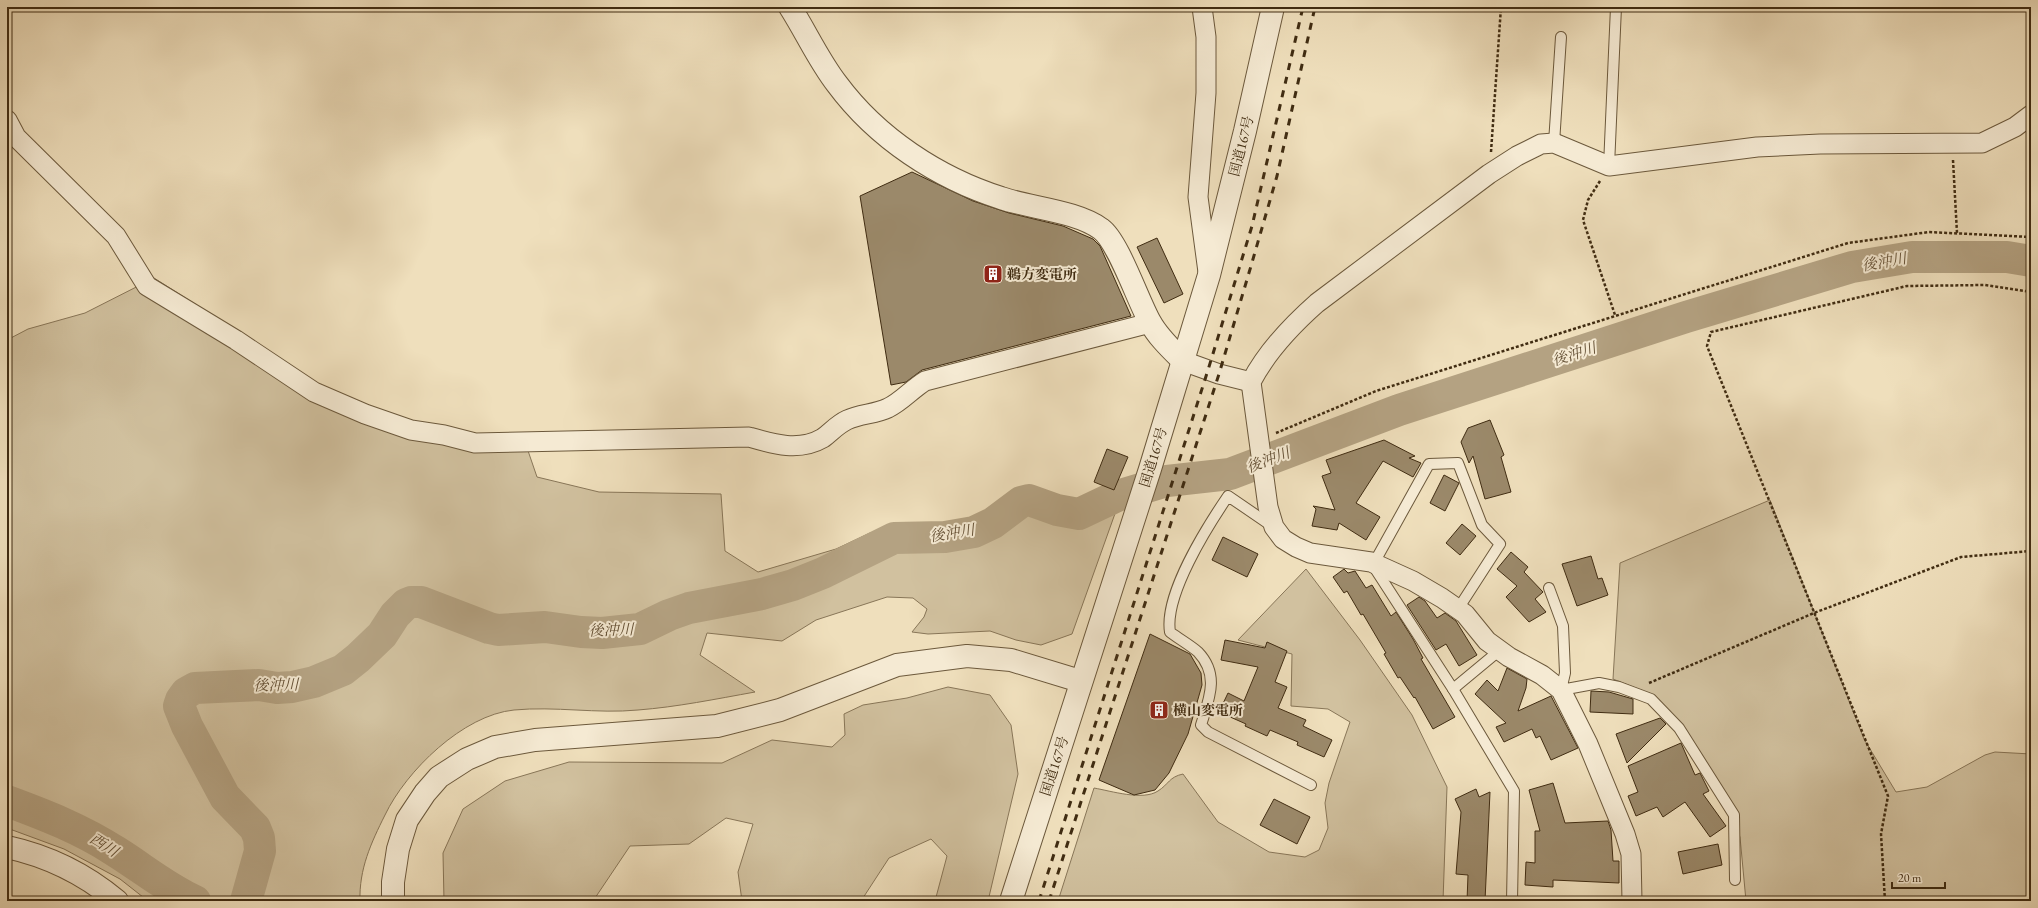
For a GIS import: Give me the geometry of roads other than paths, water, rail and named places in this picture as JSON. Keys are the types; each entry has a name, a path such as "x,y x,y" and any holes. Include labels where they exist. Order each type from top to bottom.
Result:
{"street":[{"path":"790,7 836,84 868,119 901,147 946,175 972,188 1001,198 1085,220 1106,233 1150,323 1183,361 1219,374 1251,382"},
{"path":"1202,7 1206,37 1206,93 1198,197 1209,275"},
{"name":"国道167号","path":"1011,901 1080,681 1150,469 1209,275 1245,131 1272,7"},
{"path":"1632,901 1631,854 1625,834 1588,744 1561,690 1542,675 1500,650 1487,640 1465,614 1413,581 1372,562 1310,553 1283,539 1274,527 1268,507 1251,382 1258,368 1270,351 1294,323 1317,303 1489,174 1517,156 1541,144 1554,143 1609,166 1757,147 1820,144 1982,143 2015,127 2031,115"},
{"path":"7,120 16,137 116,236 148,286 236,340 314,392 365,414 411,430 444,435 476,443 749,437 775,444 806,444 824,437 847,420 888,408 900,401 912,389 925,381 1150,323"},
{"path":"393,901 393,882 398,849 407,820 425,793 440,777 467,759 495,748 535,740 617,735 717,726 780,710 897,665 960,657 1011,660 1080,681"},
{"path":"7,847 42,857 73,870 103,889 117,901"}],"lane":[{"path":"1609,166 1616,7"},
{"path":"1554,143 1561,37"},
{"path":"1458,609 1500,544 1482,525 1458,463 1429,464 1372,562 1453,689 1514,791 1512,901"},
{"path":"1274,527 1228,496 1210,523 1172,600 1168,622 1170,632 1198,652 1209,667 1212,688 1201,726 1208,732 1311,786"},
{"path":"1548,588 1563,626 1565,673 1561,690 1599,683 1619,687 1651,699 1679,728 1734,815 1735,880"},
{"path":"1453,689 1500,650"}],"waterway":[{"name":"後沖川","path":"246,901 260,851 259,838 255,828 225,797 187,726 179,706 181,700 186,693 195,688 259,685 277,688 292,687 314,682 343,670 382,635 395,615 406,604 411,602 421,602 498,630 545,627 581,632 602,633 640,629 669,615 689,608 762,594 793,585 823,573 894,538 945,537 974,532 993,523 1021,502 1029,500 1057,510 1079,514 1117,496 1167,481 1230,474 1399,410 1686,317 1852,267 1912,257 2007,257 2031,261"},
{"name":"西川","path":"7,801 76,829 102,843 174,890 195,901"}],"railway":[{"path":"1039,901 1208,370 1252,226 1303,7"},
{"path":"1049,901 1219,374 1277,176 1315,7"}],"place":[{"name":"鵜方変電所","path":"993,274"},
{"name":"横山変電所","path":"1159,710"}]}
